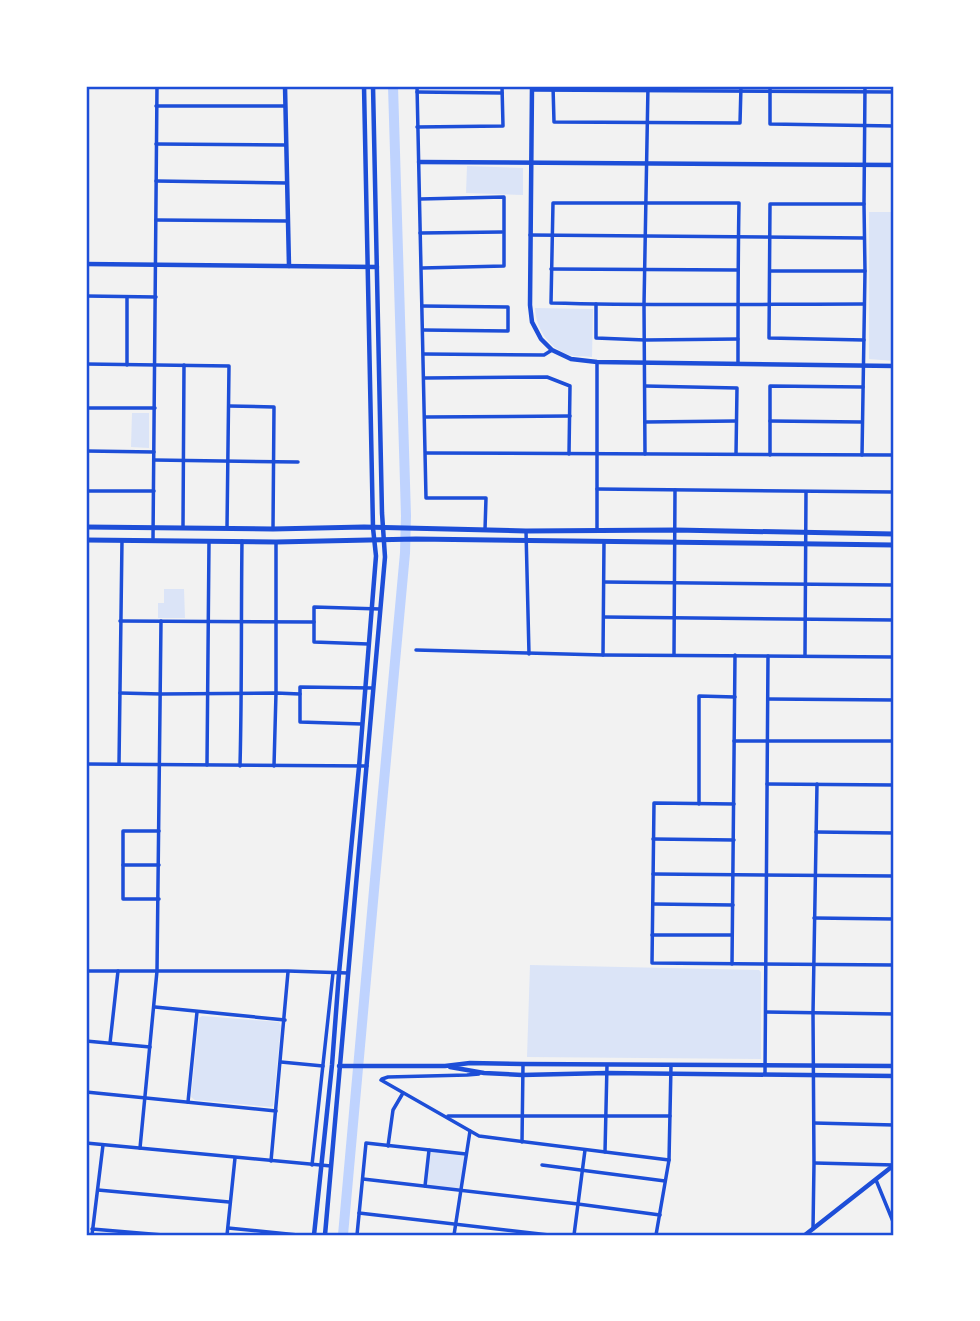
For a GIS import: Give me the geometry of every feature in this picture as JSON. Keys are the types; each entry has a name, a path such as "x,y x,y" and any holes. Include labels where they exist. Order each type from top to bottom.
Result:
{"main road":[{"path":"86,527 675,530 894,534"},
{"path":"86,540 276,542 416,539 894,545"}],"street":[{"path":"153,540 157,86"},
{"path":"285,86 289,266"},
{"path":"312,1165 359,766 376,556 373,528 364,86"},
{"path":"325,1235 343,1066 348,973 385,556 373,86"},
{"path":"417,86 426,498 486,498 485,530"},
{"path":"417,127 503,126 502,86"},
{"path":"770,86 770,124 894,126"},
{"path":"862,455 865,86"},
{"path":"894,92 532,88 530,235 532,322 541,339 552,350 571,359 597,362 894,366"},
{"path":"553,88 554,122 647,124 740,123 741,89"},
{"path":"645,454 644,305 648,88"},
{"path":"417,92 502,93"},
{"path":"156,106 285,106"},
{"path":"156,144 286,145"},
{"path":"419,162 894,164"},
{"path":"156,181 286,183"},
{"path":"420,199 504,197 503,266 422,268"},
{"path":"738,363 739,304 739,270 738,237 739,203 554,203 551,303 644,305 739,304 864,304"},
{"path":"864,204 770,204 769,304 769,338 864,340"},
{"path":"156,220 288,221"},
{"path":"421,233 503,232"},
{"path":"530,235 864,238"},
{"path":"86,264 377,267"},
{"path":"551,268 739,270"},
{"path":"770,271 865,271"},
{"path":"86,296 156,297"},
{"path":"127,297 127,365"},
{"path":"596,304 596,338 738,339"},
{"path":"422,306 508,307 508,331 423,330"},
{"path":"424,354 544,355 552,350"},
{"path":"597,362 597,530"},
{"path":"86,364 229,366 227,528"},
{"path":"183,527 184,365"},
{"path":"424,378 547,377 570,386 569,454"},
{"path":"645,386 737,388 736,454"},
{"path":"770,455 770,386 863,387"},
{"path":"229,406 274,407 273,529"},
{"path":"86,408 155,408"},
{"path":"425,417 570,416"},
{"path":"645,422 736,421"},
{"path":"770,421 862,422"},
{"path":"86,451 154,452"},
{"path":"426,453 894,455"},
{"path":"154,460 298,461"},
{"path":"597,489 894,492"},
{"path":"674,654 675,490"},
{"path":"86,491 153,491"},
{"path":"805,655 806,492"},
{"path":"526,531 529,654"},
{"path":"119,764 122,540"},
{"path":"207,765 208,541"},
{"path":"240,766 242,541"},
{"path":"603,655 604,541"},
{"path":"274,766 276,542"},
{"path":"604,582 894,585"},
{"path":"369,644 314,642 314,607 381,610"},
{"path":"604,617 894,620"},
{"path":"120,621 314,622"},
{"path":"140,1148 157,971 162,621"},
{"path":"416,650 529,654 894,657"},
{"path":"732,964 735,656"},
{"path":"765,1074 768,656"},
{"path":"362,724 300,722 300,687 374,688"},
{"path":"119,693 300,694"},
{"path":"699,804 699,696 735,696"},
{"path":"768,699 894,700"},
{"path":"734,741 894,741"},
{"path":"86,764 368,766"},
{"path":"767,784 894,785"},
{"path":"813,1229 814,875 817,785"},
{"path":"734,804 654,803 652,963 894,965"},
{"path":"159,831 123,831 123,900 159,900"},
{"path":"816,832 894,834"},
{"path":"653,839 734,840"},
{"path":"123,865 159,865"},
{"path":"653,874 894,876"},
{"path":"653,904 733,905"},
{"path":"814,918 894,919"},
{"path":"652,935 733,935"},
{"path":"86,971 348,973"},
{"path":"110,1044 118,971"},
{"path":"271,1161 288,971"},
{"path":"314,1235 332,1065 336,973"},
{"path":"155,1007 285,1020"},
{"path":"188,1102 197,1012"},
{"path":"766,1012 894,1014"},
{"path":"86,1041 150,1047"},
{"path":"281,1062 323,1066"},
{"path":"332,1065 445,1066 470,1063 894,1066"},
{"path":"522,1142 523,1065"},
{"path":"605,1152 607,1065"},
{"path":"445,1066 485,1073 522,1075 607,1073 894,1076"},
{"path":"656,1235 669,1160 671,1066"},
{"path":"485,1073 388,1077 381,1080 479,1136 669,1160"},
{"path":"86,1093 275,1111"},
{"path":"388,1146 393,1111 402,1093"},
{"path":"448,1116 670,1116"},
{"path":"814,1123 894,1125"},
{"path":"454,1235 470,1131"},
{"path":"86,1143 331,1166"},
{"path":"357,1235 366,1143 466,1154"},
{"path":"92,1235 103,1145"},
{"path":"425,1186 429,1150"},
{"path":"573,1235 585,1150"},
{"path":"227,1235 235,1158"},
{"path":"814,1163 894,1165"},
{"path":"542,1165 665,1181"},
{"path":"805,1235 894,1165"},
{"path":"363,1179 578,1203 660,1216"},
{"path":"876,1180 894,1224"},
{"path":"98,1190 229,1202"},
{"path":"359,1213 549,1235"},
{"path":"228,1228 260,1234 298,1235"},
{"path":"92,1229 163,1235"}],"shaded area":[{"path":"467,166 523,168 523,195 466,193"},
{"path":"869,212 894,212 894,361 869,359"},
{"path":"535,308 593,309 592,357 569,355 555,348 541,330"},
{"path":"132,413 149,413 149,448 131,447"},
{"path":"164,589 184,589 185,618 158,618 158,603 164,603"},
{"path":"530,965 759,970 761,1059 527,1057"},
{"path":"202,1016 279,1022 281,1026 273,1106 195,1100 191,1097 199,1018"},
{"path":"429,1150 466,1154 461,1191 425,1186"}],"waterway":[{"path":"343,1235 405,553 393,86"}]}
